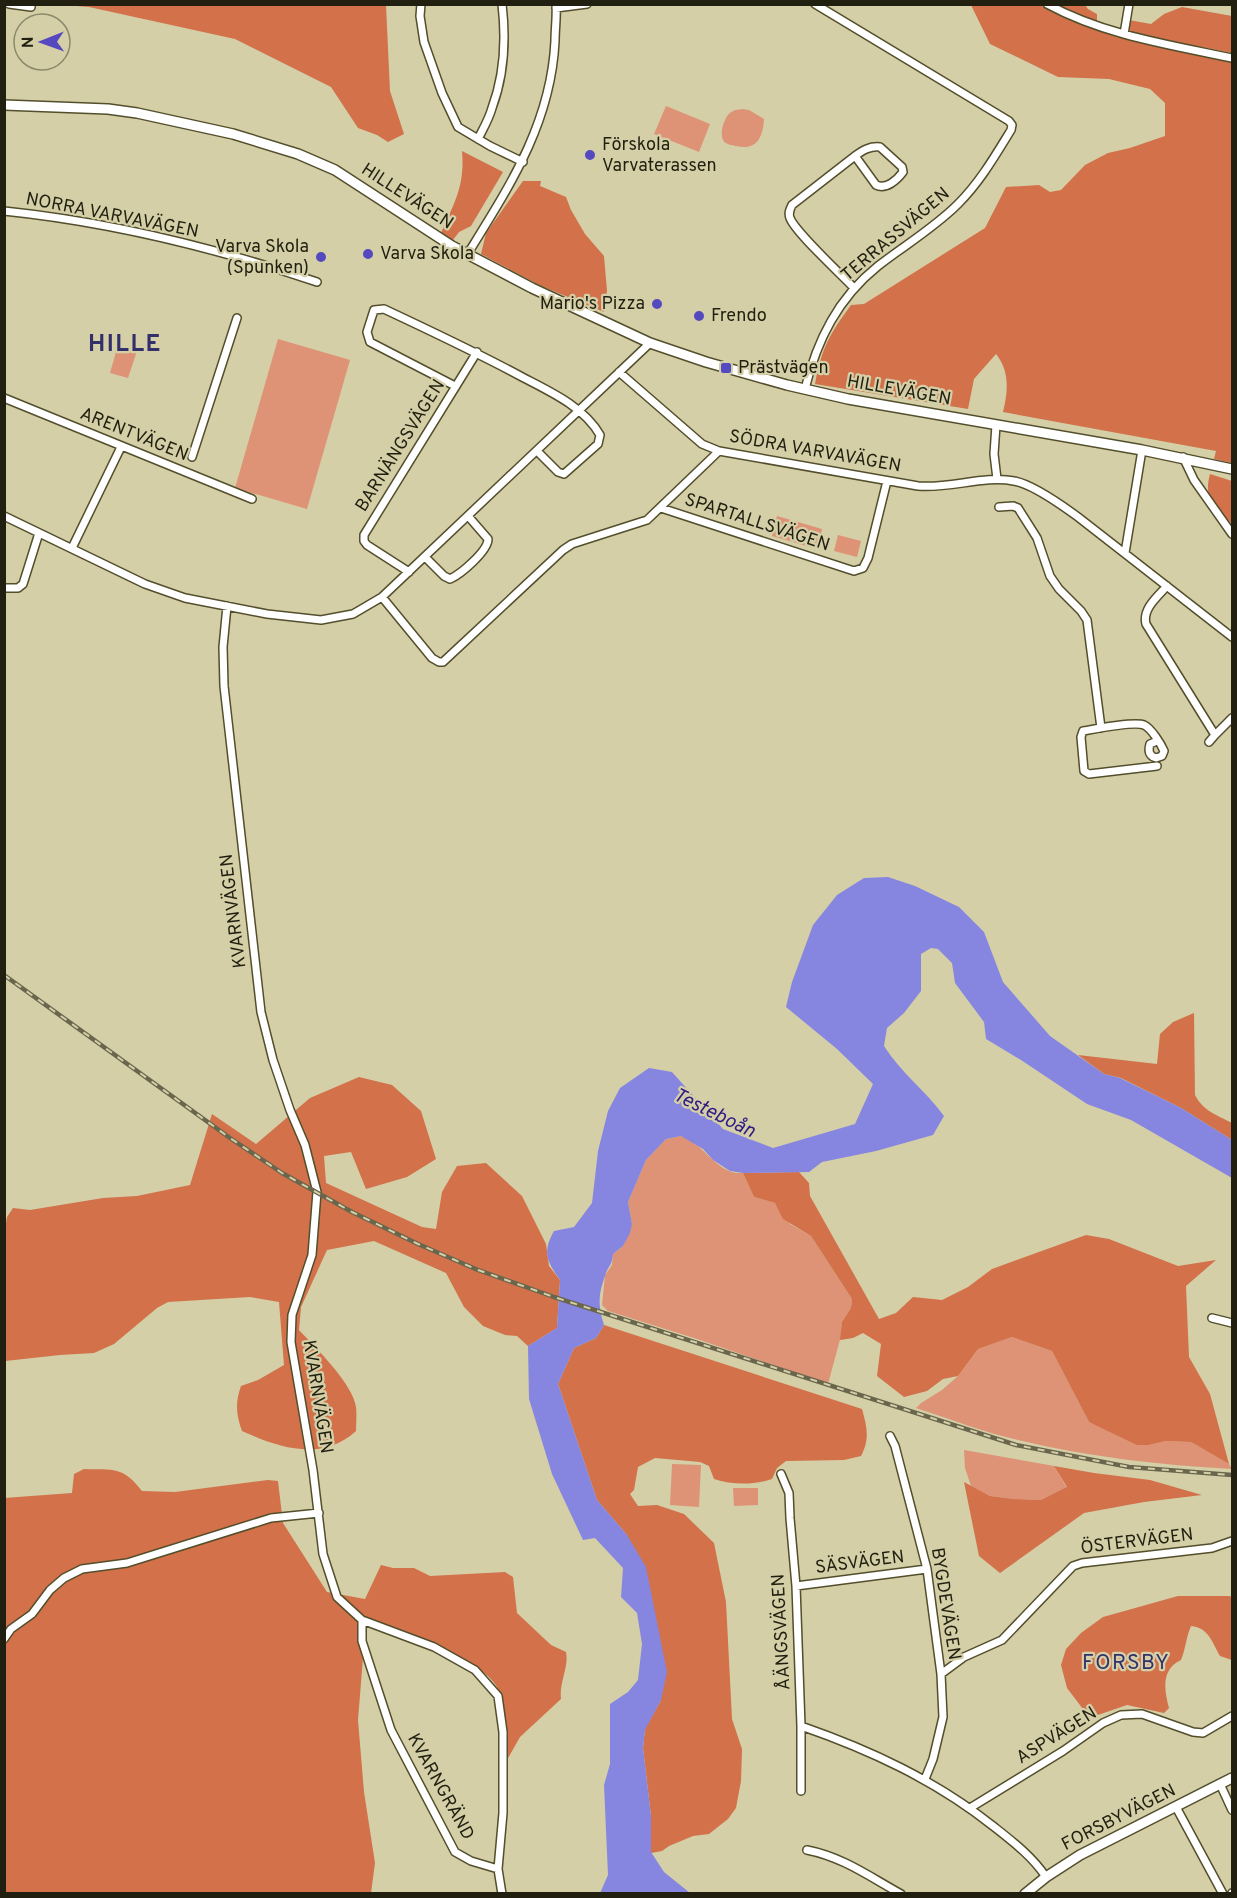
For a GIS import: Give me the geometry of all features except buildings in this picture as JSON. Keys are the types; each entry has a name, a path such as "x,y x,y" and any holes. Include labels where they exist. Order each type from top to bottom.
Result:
{"street":[{"path":"9,4 31,7"},
{"path":"421,4 420,16 424,42 442,93 458,127 523,162"},
{"path":"478,139 492,108 499,81 505,28 502,4"},
{"path":"467,255 523,162 537,128 548,93 554,62 556,6 587,4"},
{"name":"TERRASSVÄGEN","path":"805,389 815,353 839,306 854,288 878,266 944,218 977,182 1012,128 1011,123 999,115 815,4"},
{"path":"1047,4 1068,15 1124,34 1233,58"},
{"path":"1124,34 1129,4"},
{"name":"HILLEVÄGEN","path":"4,105 137,113 266,143 315,160 335,170 467,255 650,343 706,362 805,389 1183,457 1233,469"},
{"path":"854,288 802,234 790,219 789,212 792,205 855,156 870,147 880,147 902,167 903,172 885,187 880,187 876,185 855,156"},
{"name":"NORRA VARVAVÄGEN","path":"4,212 47,216 157,236 282,270 317,282"},
{"path":"455,386 370,342 367,330 376,309 384,309 477,352 552,393 578,411 600,435 596,446 564,474 556,470 537,451"},
{"path":"192,457 237,318"},
{"path":"4,516 145,584 185,598 294,618 331,619 360,611 382,597 650,343"},
{"name":"BARNÄNGSVÄGEN","path":"409,572 367,545 364,536 477,352"},
{"name":"SÖDRA VARVAVÄGEN","path":"619,372 702,444 718,451 930,487 996,479 1018,482 1063,506 1233,637"},
{"name":"ARENTVÄGEN","path":"4,398 252,499"},
{"path":"996,425 994,454 996,479"},
{"path":"72,548 121,447"},
{"path":"1125,553 1142,450"},
{"path":"661,507 718,451"},
{"path":"1183,457 1194,480 1233,534"},
{"name":"SPARTALLSVÄGEN","path":"382,597 432,657 443,662 563,550 576,543 647,520 661,507 854,571 862,568 868,558 887,481"},
{"path":"999,507 1018,508 1037,538 1050,576 1087,620 1101,728"},
{"path":"424,557 450,579 484,551 488,539 468,516"},
{"path":"4,588 18,588 23,584 39,533"},
{"path":"1167,586 1147,610 1145,620 1215,735"},
{"name":"KVARNVÄGEN","path":"227,606 223,647 224,687 261,1012 273,1060 305,1145 317,1192 312,1255 292,1315 291,1341 302,1396 324,1554 337,1597 362,1620 434,1647 475,1670 498,1696 504,1732 503,1813 498,1869 502,1893"},
{"path":"1209,742 1233,718"},
{"path":"1157,741 1147,726 1139,724 1083,731 1081,737 1084,771 1089,774 1157,766"},
{"path":"1212,1318 1233,1323"},
{"name":"BYGDEVÄGEN","path":"890,1436 895,1446 927,1569 941,1674 943,1717 926,1779"},
{"name":"ÅÄNGSVÄGEN","path":"781,1474 789,1493 796,1586 801,1791"},
{"path":"4,1639 11,1629 32,1614 50,1590 64,1578 82,1569 127,1563 271,1518 319,1513"},
{"name":"ÖSTERVÄGEN","path":"941,1674 964,1657 1002,1640 1072,1566 1212,1548 1233,1541"},
{"name":"SÄSVÄGEN","path":"796,1586 927,1569"},
{"name":"KVARNGRÄND","path":"362,1620 362,1641 391,1730 455,1852 471,1861 498,1869"},
{"name":"ASPVÄGEN","path":"970,1808 1063,1751 1103,1723 1121,1715 1142,1714 1193,1732 1203,1733 1233,1716"},
{"path":"801,1726 876,1755 926,1779 970,1808 1017,1844 1046,1877"},
{"name":"FORSBYVÄGEN","path":"1025,1893 1089,1850 1233,1778"},
{"path":"1220,1784 1233,1809"},
{"path":"1176,1807 1223,1893"},
{"path":"807,1850 825,1854 860,1869 901,1893"}],"shaded area":[{"path":"64,5 386,5 390,91 404,134 388,142 358,128 331,87 235,39 89,7"},
{"path":"971,5 1039,5 1069,19 1122,38 1232,62 1232,463 1214,459 1216,451 1003,412 1007,382 1004,367 996,354 974,379 968,409 815,384 827,342 851,305 864,304 985,228 1006,187 1039,185 1050,192 1061,190 1085,165 1108,153 1165,136 1165,103 1150,89 1109,79 1058,77 990,44"},
{"path":"1056,5 1085,5 1097,14 1097,22"},
{"path":"1182,7 1232,16 1232,53 1130,33 1129,20 1151,24 1164,14"},
{"path":"666,106 710,124 699,152 654,134"},
{"path":"734,110 749,110 764,119 762,132 757,141 743,147 724,142 722,137 725,119"},
{"path":"462,151 503,172 471,226 459,232 453,240 441,233 455,202 460,184"},
{"path":"523,181 541,181 540,186 566,197 585,234 604,256 607,291 604,312 539,285 481,254 486,233"},
{"path":"278,339 350,360 307,509 235,488"},
{"path":"118,345 137,351 128,378 110,373"},
{"path":"1210,474 1232,481 1232,524 1216,508 1209,497"},
{"path":"777,516 822,529 817,549 772,536"},
{"path":"838,535 861,541 857,557 834,551"},
{"path":"888,877 915,886 959,907 984,932 1003,982 1050,1036 1104,1074 1120,1078 1181,1108 1232,1140 1232,1178 1131,1120 1087,1104 986,1039 984,1022 955,983 952,963 938,949 931,948 921,954 921,991 904,1013 887,1028 884,1046 944,1116 933,1135 876,1151 822,1162 809,1172 743,1173 730,1171 713,1160 703,1149 681,1136 666,1139 646,1160 628,1202 632,1224 630,1233 623,1246 613,1254 601,1289 600,1306 604,1325 596,1338 574,1348 558,1384 597,1500 627,1535 646,1567 667,1672 661,1700 645,1730 643,1748 651,1816 651,1852 664,1872 690,1893 600,1893 608,1875 604,1785 610,1764 610,1704 628,1692 638,1680 642,1644 637,1613 621,1597 623,1568 595,1538 583,1540 552,1474 529,1399 528,1346 557,1328 560,1280 549,1262 548,1245 554,1231 574,1227 592,1203 598,1151 608,1111 620,1088 649,1068 672,1072 723,1129 773,1148 855,1124 873,1084 837,1049 786,1007 792,982 813,925 837,895 864,878"},
{"path":"1194,1013 1195,1095 1206,1109 1232,1123 1232,1140 1181,1108 1121,1078 1104,1074 1078,1055 1157,1064 1160,1034 1173,1022"},
{"path":"359,1077 392,1085 421,1111 436,1159 407,1177 366,1189 351,1152 324,1156 326,1183 422,1227 436,1229 442,1192 457,1166 486,1163 522,1196 546,1244 549,1266 560,1280 557,1328 528,1346 517,1336 505,1335 483,1326 464,1307 446,1273 374,1241 327,1250 301,1307 299,1330 332,1366 348,1388 356,1407 356,1431 343,1441 315,1449 285,1447 271,1443 242,1431 238,1419 237,1403 241,1386 258,1380 284,1365 279,1302 250,1297 168,1302 157,1308 114,1344 94,1353 5,1361 5,1229 7,1217 13,1208 30,1210 103,1198 137,1196 190,1185 212,1114 256,1144 310,1098"},
{"path":"681,1136 694,1143 723,1167 732,1172 743,1173 754,1197 775,1203 790,1224 811,1236 852,1299 851,1308 842,1322 841,1336 828,1384 608,1311 602,1305 605,1275 612,1265 613,1254 623,1246 632,1224 628,1202 646,1160 666,1139"},
{"path":"799,1172 809,1183 810,1196 879,1319 896,1313 913,1297 942,1300 968,1287 992,1269 1086,1235 1109,1239 1178,1266 1216,1260 1186,1286 1189,1357 1210,1394 1229,1464 1191,1442 1166,1441 1137,1445 1089,1422 1052,1351 1012,1337 978,1349 958,1376 943,1379 927,1391 904,1397 877,1376 881,1344 863,1333 853,1338 840,1340 842,1322 851,1308 852,1299 811,1236 783,1219 775,1203 754,1197 743,1173"},
{"path":"604,1325 862,1409 867,1438 861,1456 844,1460 786,1461 777,1468 772,1479 758,1482 736,1483 714,1479 709,1466 700,1462 655,1458 638,1467 634,1490 630,1494 638,1506 657,1505 684,1514 714,1543 726,1602 732,1719 742,1749 741,1781 736,1808 728,1819 709,1834 693,1836 662,1851 651,1853 651,1816 643,1748 645,1729 661,1700 627,1535 597,1500 558,1384 574,1348 596,1338"},
{"path":"1012,1337 1052,1351 1089,1422 1149,1445 1166,1441 1191,1442 1229,1464 1232,1469 1151,1463 1045,1446 1005,1437 916,1408 958,1376 978,1349"},
{"path":"964,1450 1054,1466 1067,1488 1041,1500 990,1496 971,1486 965,1468"},
{"path":"672,1464 701,1465 699,1507 670,1505"},
{"path":"1054,1466 1150,1480 1202,1495 1144,1502 1084,1513 1000,1573 979,1556 964,1482 990,1496 1041,1500 1067,1487"},
{"path":"84,1469 123,1473 142,1491 175,1492 268,1480 278,1481 283,1523 327,1592 365,1599 381,1565 393,1568 414,1568 430,1576 505,1572 513,1577 517,1613 551,1645 566,1652 561,1699 520,1737 507,1760 505,1722 500,1695 488,1676 457,1656 366,1620 358,1720 364,1792 375,1863 371,1893 5,1893 4,1498 72,1493 74,1474"},
{"path":"733,1488 758,1488 758,1505 734,1506"},
{"path":"1178,1596 1230,1596 1232,1598 1232,1660 1220,1656 1206,1633 1191,1626 1181,1660 1167,1674 1165,1687 1169,1708 1164,1713 1127,1705 1095,1716 1086,1713 1067,1688 1061,1665 1066,1649 1081,1633 1103,1617"}],"railway":[{"path":"4,975 282,1173 352,1212 478,1270 554,1297 1016,1445 1129,1467 1232,1475"}],"place":[{"name":"Förskola Varvaterassen","path":"590,155"},
{"name":"Varva Skola","path":"368,254"},
{"name":"Varva Skola (Spunken)","path":"321,257"},
{"name":"Mario's Pizza","path":"657,304"},
{"name":"Frendo","path":"699,316"},
{"name":"Prästvägen","path":"726,368"}],"district":[{"name":"HILLE","path":"125,345"},
{"name":"FORSBY","path":"1126,1663"}],"water label":[{"name":"Testeboån","path":"714,1114"}]}
